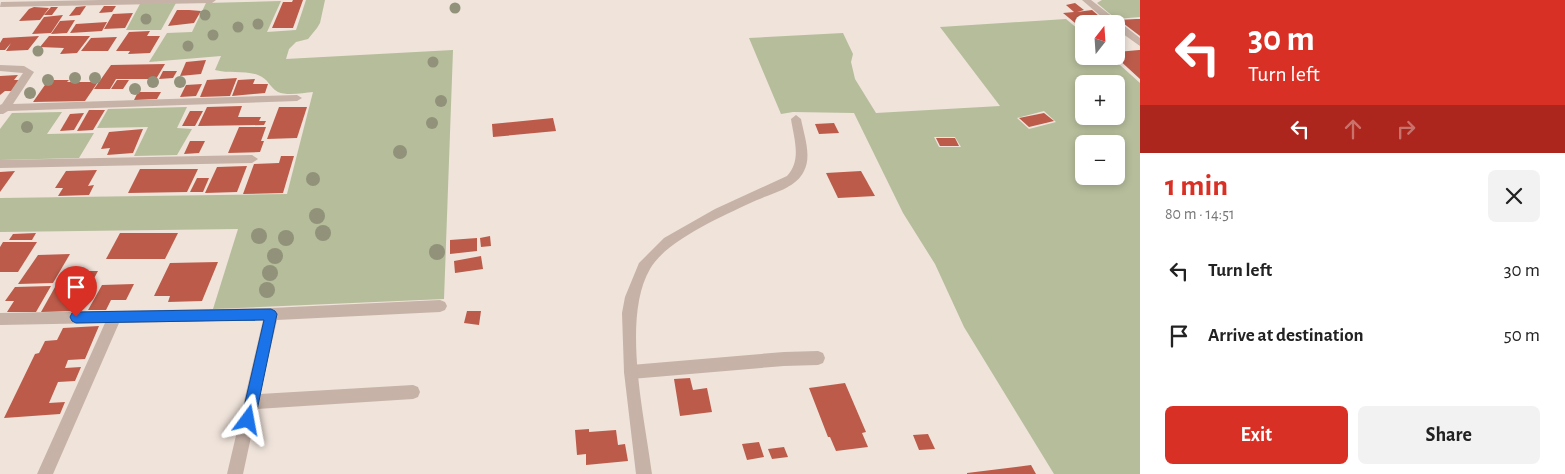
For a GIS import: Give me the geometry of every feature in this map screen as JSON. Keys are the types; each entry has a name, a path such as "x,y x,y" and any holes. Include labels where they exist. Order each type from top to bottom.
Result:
{"street":[{"path":"2,4 212,0"},
{"path":"1086,0 1140,43"},
{"path":"0,68 24,69 29,72 2,110"},
{"path":"2,110 297,98"},
{"path":"644,474 632,372 629,313 632,297 644,268 650,258 668,242 720,212 782,184 795,175 802,164 796,120"},
{"path":"0,164 252,159"},
{"path":"0,320 271,314 440,306"},
{"path":"235,474 271,314"},
{"path":"45,474 115,316"},
{"path":"632,372 784,358 818,358"},
{"path":"252,402 413,392"}],"green space":[{"path":"306,0 325,0 320,23 308,39 296,42 289,49 286,59 453,50 444,299 213,309 238,229 0,232 0,198 287,194 313,92 286,94 275,90 258,75 215,70 221,56 149,62 167,33 192,32 206,3 281,1 267,32 296,30"},
{"path":"1102,0 1140,0 1140,17 1125,18 1125,15 1111,15 1097,3"},
{"path":"176,3 161,30 126,30 140,4"},
{"path":"1066,19 1075,26 1075,65 1120,65 1140,83 1140,474 1054,474 964,327 935,264 903,213 854,113 793,112 781,114 749,38 843,33 853,54 851,62 855,79 876,113 1000,106 940,27","holes":["1044,111 1056,122 1029,129 1017,118","934,137 955,137 961,147 939,147"]},
{"path":"187,107 177,128 192,129 177,155 134,156 148,127 97,128 108,109"},
{"path":"62,112 47,134 94,133 79,158 0,160 0,129 12,113"}],"building":[{"path":"293,0 303,0 293,28 272,28 283,2 292,2"},
{"path":"1075,3 1084,10 1077,12 1092,10 1098,15 1075,15 1075,23 1063,13 1074,12 1066,5"},
{"path":"86,6 80,15 69,16 76,7"},
{"path":"104,6 116,6 112,12 99,13"},
{"path":"34,7 49,8 40,20 19,21 29,9"},
{"path":"51,7 58,7 52,15 44,15"},
{"path":"177,10 201,11 194,23 168,26"},
{"path":"133,13 125,28 104,29 113,14"},
{"path":"63,15 51,33 32,34 44,17"},
{"path":"1140,19 1140,36 1125,25 1125,20"},
{"path":"75,20 67,33 51,34 60,21"},
{"path":"107,22 102,31 70,33 76,24"},
{"path":"150,31 147,36 160,36 150,53 128,54 130,51 116,51 129,32"},
{"path":"39,36 28,50 6,51 11,43 5,50 0,50 0,43 3,38"},
{"path":"49,36 90,36 77,53 60,54 64,48 40,47"},
{"path":"117,37 108,51 81,51 91,38"},
{"path":"1140,50 1140,79 1125,65 1125,51"},
{"path":"206,60 201,74 180,76 186,62"},
{"path":"165,64 156,79 116,79 110,89 94,89 111,65"},
{"path":"163,71 177,71 173,78 159,79"},
{"path":"18,75 14,80 21,80 12,91 5,91 0,95 0,76"},
{"path":"237,78 230,96 200,97 207,80"},
{"path":"255,79 253,84 268,84 265,93 232,96 238,80"},
{"path":"52,80 98,82 85,101 33,102 47,82"},
{"path":"117,80 129,80 123,89 111,89"},
{"path":"202,84 196,96 180,97 186,85"},
{"path":"138,92 161,92 157,99 134,100"},
{"path":"242,106 238,117 261,117 259,121 266,121 264,125 198,126 207,107"},
{"path":"279,107 307,107 297,138 267,139"},
{"path":"89,110 105,110 93,130 77,131"},
{"path":"190,111 203,111 195,126 182,126"},
{"path":"84,113 74,130 60,131 70,114"},
{"path":"1044,113 1054,121 1029,127 1019,118"},
{"path":"553,118 556,131 493,137 492,124"},
{"path":"834,123 839,133 819,134 815,124"},
{"path":"239,127 266,127 261,141 264,141 260,152 228,153"},
{"path":"143,129 133,153 107,155 110,148 101,149 109,132"},
{"path":"936,138 955,138 959,146 940,146"},
{"path":"190,141 205,141 199,153 184,154"},
{"path":"281,156 294,156 283,193 243,194 254,164 279,163"},
{"path":"247,166 237,192 205,193 217,167"},
{"path":"140,169 198,169 187,192 128,193"},
{"path":"97,170 88,186 94,185 89,195 58,196 63,188 55,188 66,171"},
{"path":"15,171 0,192 0,172"},
{"path":"861,171 875,196 838,198 826,173"},
{"path":"197,178 209,178 203,192 190,192"},
{"path":"36,233 32,240 9,240 13,234"},
{"path":"120,233 178,233 165,259 106,259"},
{"path":"490,236 491,246 481,247 480,238"},
{"path":"477,238 477,251 450,254 450,240"},
{"path":"3,242 37,242 18,272 0,272 0,247"},
{"path":"70,254 53,283 18,284 38,255"},
{"path":"481,256 483,269 455,273 454,261"},
{"path":"218,262 202,301 168,302 170,296 154,296 170,263"},
{"path":"64,271 98,271 76,311 41,312"},
{"path":"134,284 126,300 111,300 106,310 88,310 102,285"},
{"path":"51,286 36,312 7,312 14,301 5,301 15,287"},
{"path":"467,311 481,311 479,325 464,323"},
{"path":"99,326 85,359 68,360 65,368 81,367 75,381 58,382 49,403 65,402 60,414 4,418 35,354 39,353 45,341 57,340 63,328"},
{"path":"690,378 693,390 707,388 712,412 680,416 674,379"},
{"path":"845,383 866,432 862,433 868,447 836,451 830,437 828,437 809,388"},
{"path":"589,429 589,432 616,430 618,445 625,444 628,461 586,465 586,454 577,455 575,430"},
{"path":"928,434 935,449 919,450 913,435"},
{"path":"759,442 764,457 747,460 742,444"},
{"path":"784,447 788,457 772,459 768,449"},
{"path":"1031,465 1036,474 967,474 967,473"}],"route":[{"path":"76,317 271,314 248,420"}]}
